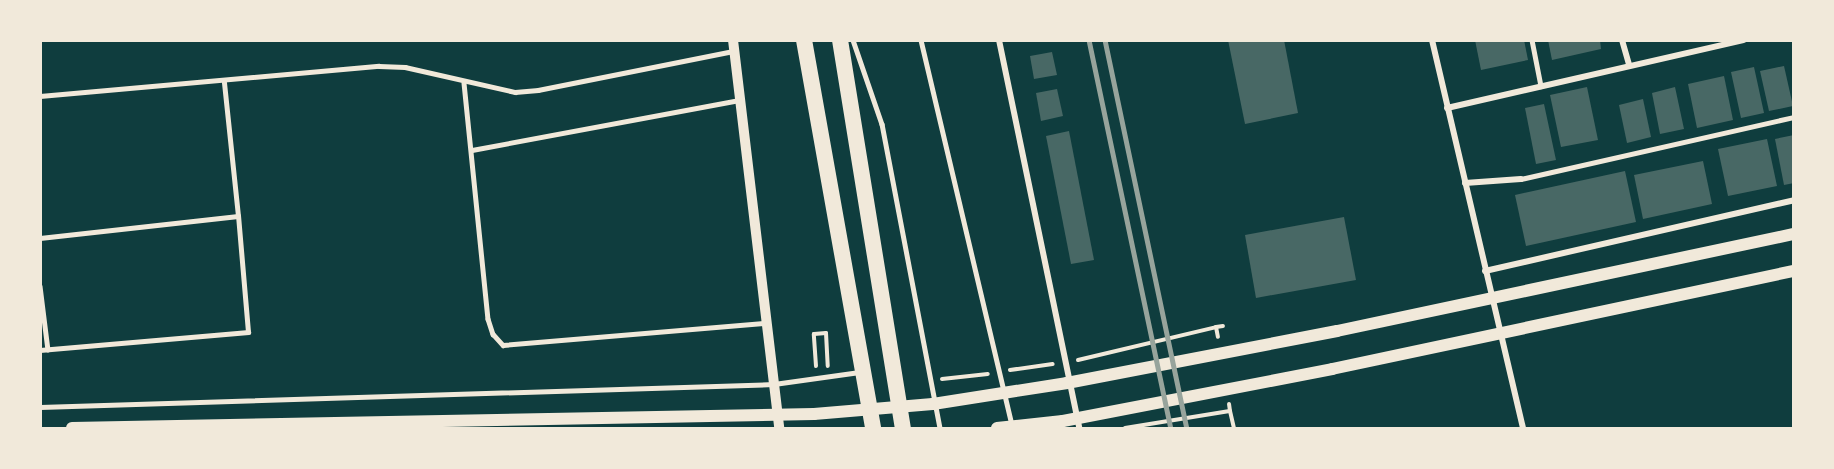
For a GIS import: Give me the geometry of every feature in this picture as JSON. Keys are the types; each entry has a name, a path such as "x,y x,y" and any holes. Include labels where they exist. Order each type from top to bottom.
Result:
{"highway":[{"path":"804,40 873,429"},
{"path":"840,40 903,429"}],"main road":[{"path":"72,429 833,413 1004,395 1220,354 1794,234"},
{"path":"997,429 1063,421 1227,389 1794,271"}],"street":[{"path":"999,40 1079,429"},
{"path":"1432,40 1523,429"},
{"path":"1622,40 1629,65"},
{"path":"1447,108 1743,40"},
{"path":"733,46 779,429"},
{"path":"1465,183 1521,179"},
{"path":"1485,271 1794,200"}],"lane":[{"path":"853,40 882,124 940,429"},
{"path":"921,40 1012,429"},
{"path":"1532,40 1541,86"},
{"path":"40,96 224,82 379,66 405,67 464,83 515,92 538,90 733,46"},
{"path":"40,350 248,332 224,82"},
{"path":"464,83 488,319 493,334 504,345 766,323"},
{"path":"472,150 740,100"},
{"path":"1521,179 1794,117"},
{"path":"40,238 238,216"},
{"path":"40,286 48,350"},
{"path":"40,407 774,384 863,371"}],"path":[{"path":"1067,362 1223,326"},
{"path":"1216,327 1220,354"},
{"path":"816,366 814,334 826,333 829,378"},
{"path":"930,380 1055,363"},
{"path":"1227,389 1233,429"},
{"path":"1125,429 1230,411"}],"building":[{"path":"1228,40 1284,40 1298,113 1245,124"},
{"path":"1475,40 1524,40 1528,60 1481,70"},
{"path":"1548,40 1600,40 1601,49 1552,60"},
{"path":"1052,52 1057,75 1034,79 1030,56"},
{"path":"1784,66 1793,106 1769,111 1760,71"},
{"path":"1754,67 1764,113 1741,118 1731,72"},
{"path":"1724,76 1733,120 1697,128 1688,84"},
{"path":"1587,87 1598,140 1561,147 1550,95"},
{"path":"1675,87 1684,129 1660,134 1652,93"},
{"path":"1057,89 1063,116 1041,121 1036,93"},
{"path":"1643,99 1651,137 1627,143 1619,105"},
{"path":"1544,104 1556,160 1536,164 1525,108"},
{"path":"1069,131 1094,260 1071,264 1046,136"},
{"path":"1794,135 1794,183 1784,185 1775,139"},
{"path":"1767,139 1777,186 1728,196 1718,149"},
{"path":"1703,161 1712,204 1643,219 1634,175"},
{"path":"1625,171 1636,222 1526,246 1515,195"},
{"path":"1344,217 1356,280 1256,298 1245,235"}],"railway":[{"path":"1089,40 1171,428"},
{"path":"1105,40 1187,428"}]}
